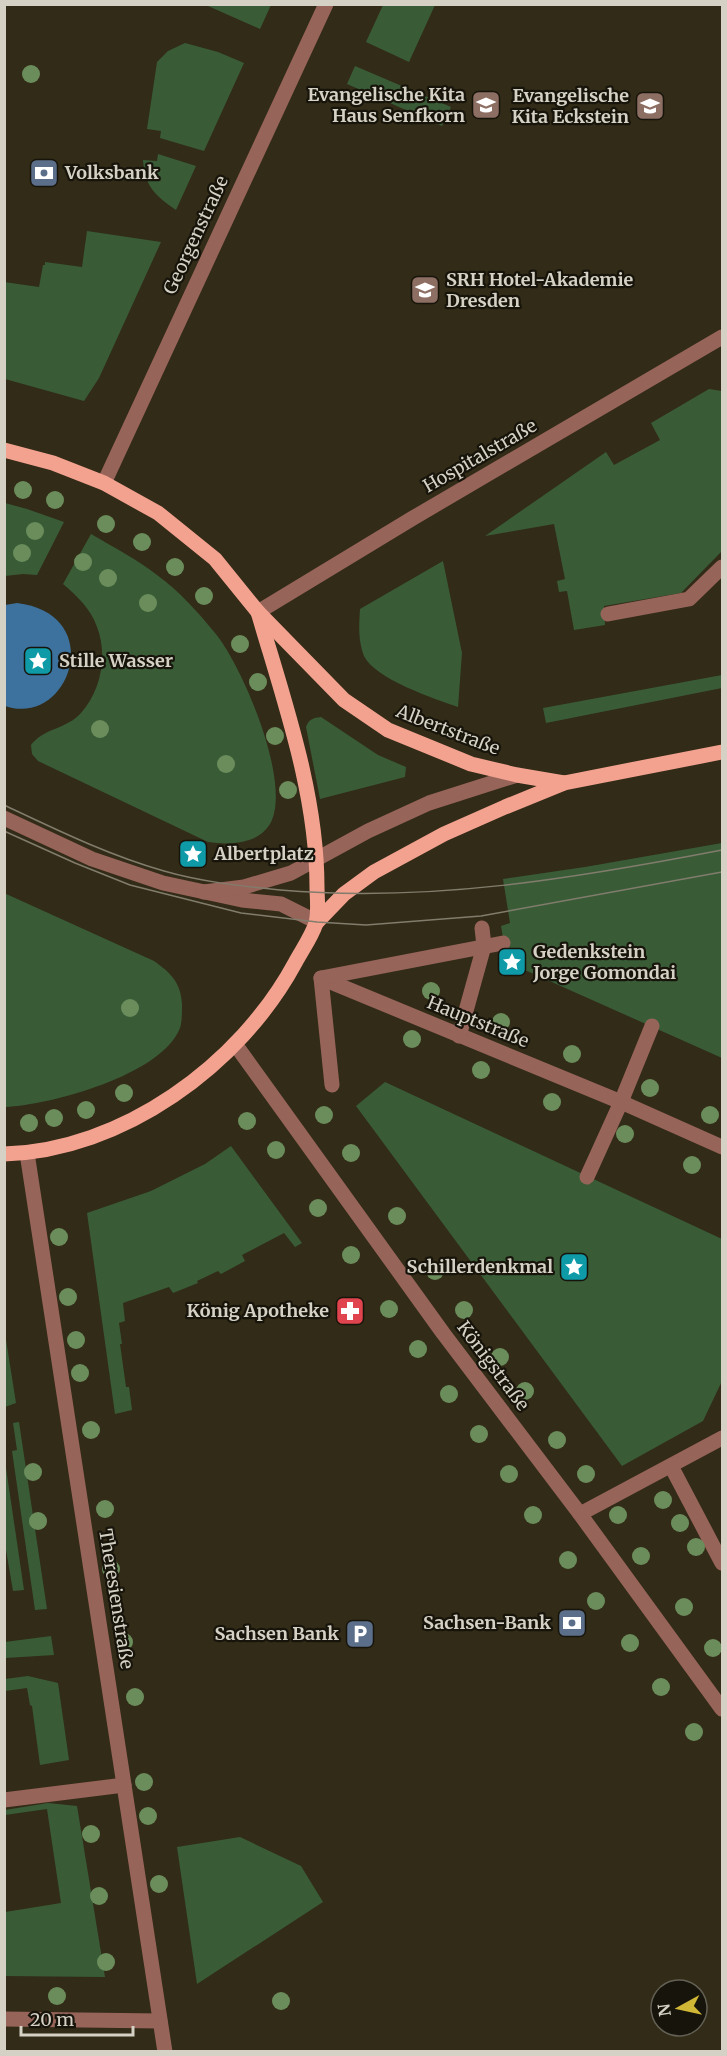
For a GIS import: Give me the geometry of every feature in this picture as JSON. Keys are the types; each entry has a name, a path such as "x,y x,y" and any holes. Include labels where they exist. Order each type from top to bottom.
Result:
{"main road":[{"path":"4,450 53,463 104,483 158,513 215,559 258,612 293,733 311,817 317,859 316,922 276,995 235,1044 172,1097 128,1122 76,1142 27,1154 4,1154"},
{"name":"Albertstraße","path":"258,612 344,700 388,730 471,764 564,783"},
{"name":"Albertstraße","path":"316,922 344,894 394,861 444,834 564,783 723,752"}],"street":[{"name":"Georgenstraße","path":"104,483 326,4"},
{"name":"Hospitalstraße","path":"258,612 413,518 723,337"},
{"path":"608,614 689,599 723,567"},
{"path":"204,892 265,882 291,873 368,831 429,803 517,775"},
{"path":"4,818 92,859 163,883 242,900 281,904 316,922"},
{"path":"459,1036 484,946 482,928"},
{"path":"332,1085 321,978 504,943"},
{"name":"Hauptstraße","path":"321,978 621,1102 723,1147"},
{"path":"586,1177 621,1102 652,1026"},
{"name":"Königstraße","path":"235,1044 443,1333 580,1514 723,1710"},
{"name":"Theresienstraße","path":"27,1154 165,2052"},
{"path":"580,1514 723,1438"},
{"path":"671,1466 723,1563"},
{"path":"4,1800 124,1785"},
{"path":"4,2019 160,2021"}],"green space":[{"path":"209,4 271,5 260,29 208,6"},
{"path":"383,5 435,5 409,62 366,42"},
{"path":"185,43 218,52 244,63 204,151 160,138 161,131 147,129 157,62 168,51"},
{"path":"355,66 451,107 442,126 347,84"},
{"path":"158,154 196,166 176,210 152,190 146,177 143,160 157,161"},
{"path":"87,231 161,242 99,378 84,401 5,379 4,282 39,287 45,262 82,267"},
{"path":"709,389 722,391 722,551 681,593 604,606 605,625 574,630 567,591 559,592 557,581 565,579 554,524 485,536 606,452 614,465 660,440 651,423"},
{"path":"5,503 64,522 37,575 5,576"},
{"path":"91,534 165,581 195,610 226,649 250,697 261,726 270,754 275,782 275,806 270,824 258,836 242,842 208,842 38,761 32,754 31,745 36,739 81,713 98,684 102,649 97,627 87,609 63,584"},
{"path":"443,561 462,653 458,707 406,687 380,673 364,656 360,639 360,609"},
{"path":"722,675 722,688 546,723 543,708"},
{"path":"321,717 378,755 406,767 405,777 320,799 306,727 312,719"},
{"path":"722,843 722,1058 507,962 501,926 510,923 503,879"},
{"path":"4,893 154,961 165,970 174,979 180,991 182,1005 180,1028 169,1045 151,1060 129,1073 103,1084 75,1094 5,1107"},
{"path":"385,1082 722,1239 722,1381 703,1421 622,1466 356,1106"},
{"path":"231,1146 302,1243 295,1247 284,1233 242,1255 245,1261 221,1274 218,1271 197,1281 198,1283 173,1293 169,1287 123,1303 125,1321 119,1323 122,1344 120,1344 132,1410 115,1414 87,1213 151,1191 205,1164"},
{"path":"4,1327 16,1403 5,1407 4,1407"},
{"path":"19,1422 47,1609 35,1610 12,1451 17,1450 13,1423"},
{"path":"4,1461 24,1590 13,1591 5,1544"},
{"path":"51,1636 54,1655 5,1658 5,1642"},
{"path":"28,1676 58,1683 69,1760 40,1765 32,1706 27,1688 5,1691 5,1679"},
{"path":"48,1803 77,1806 105,1977 5,1976 5,1912 61,1903 47,1809 5,1815 5,1810"},
{"path":"240,1837 301,1866 323,1902 197,1984 177,1847"}],"water":[{"name":"Stille Wasser","path":"17,603 45,611 63,627 70,646 70,667 61,686 47,701 28,708 5,706 5,605"}],"tram line":[{"path":"4,805 63,833 143,865 207,881 280,890 392,893 503,885 613,870 722,850"},
{"path":"4,831 130,885 241,913 366,925 481,916 722,872"}],"place":[{"name":"Evangelische Kita Haus Senfkorn","path":"486,105"},
{"name":"Evangelische Kita Eckstein","path":"650,106"},
{"name":"Volksbank","path":"44,173"},
{"name":"SRH Hotel-Akademie Dresden","path":"425,290"},
{"name":"Stille Wasser","path":"38,661"},
{"name":"Albertplatz","path":"193,854"},
{"name":"Gedenkstein Jorge Gomondai","path":"512,962"},
{"name":"Schillerdenkmal","path":"574,1267"},
{"name":"König Apotheke","path":"350,1311"},
{"name":"Sachsen-Bank","path":"572,1623"},
{"name":"Sachsen Bank","path":"360,1634"}]}
